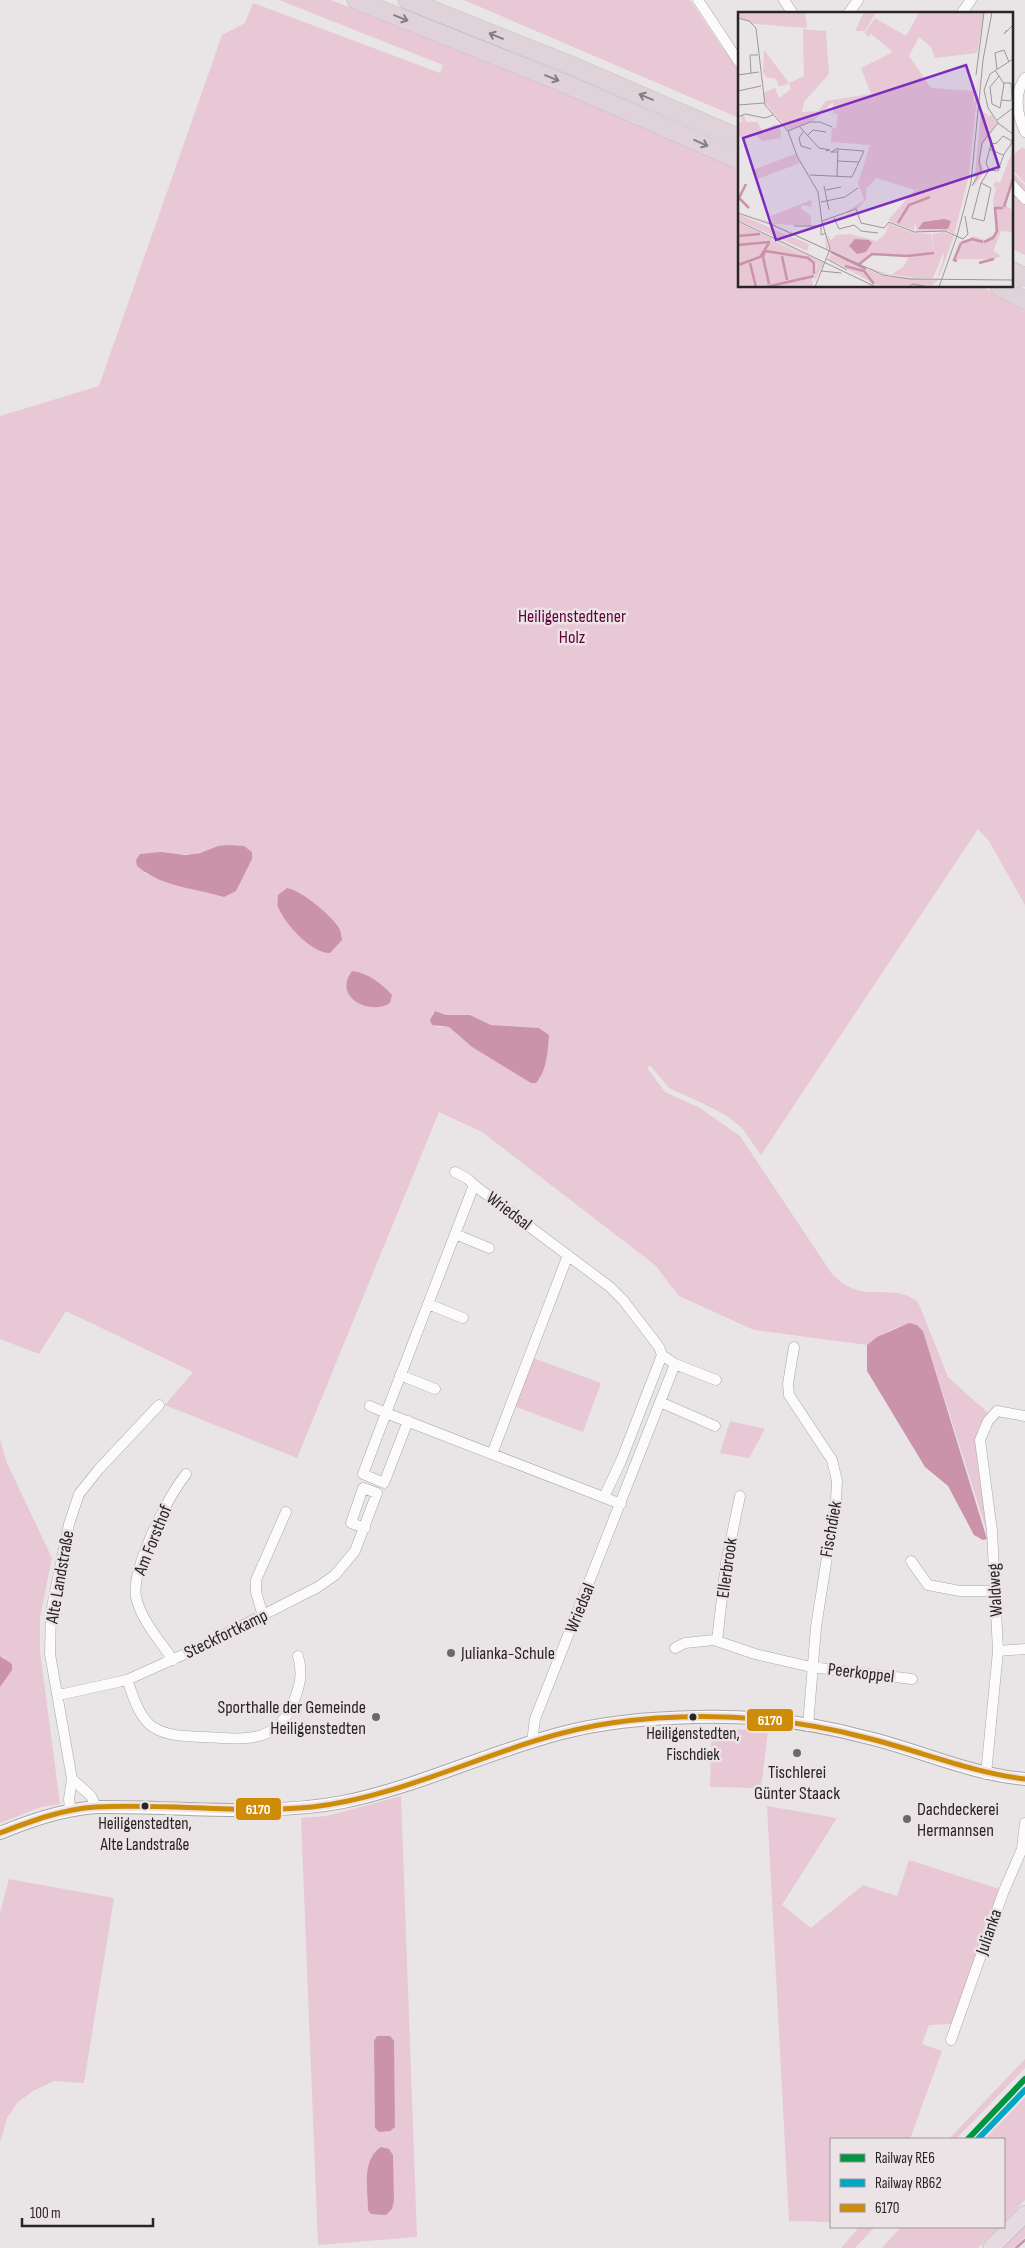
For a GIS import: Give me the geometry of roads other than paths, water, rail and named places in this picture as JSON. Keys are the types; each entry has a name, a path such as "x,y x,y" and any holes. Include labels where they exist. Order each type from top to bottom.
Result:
{"highway":[{"path":"356,0 561,82 738,160"},
{"path":"407,0 577,68 738,138"},
{"path":"1012,270 1025,277"},
{"path":"1003,288 1025,300"},
{"path":"991,2248 1025,2214"}],"street":[{"path":"698,0 738,60"},
{"path":"784,0 792,12"},
{"path":"849,12 858,0"},
{"path":"962,12 971,0"},
{"path":"1025,78 1014,97 1025,132"},
{"path":"1012,185 1025,199"},
{"name":"Wriedsal","path":"455,1172 468,1179 619,1296 659,1347 662,1355 675,1364 716,1380"},
{"name":"Wriedsal","path":"408,1422 384,1483 363,1474 474,1185"},
{"path":"455,1234 489,1248"},
{"path":"492,1454 568,1255"},
{"path":"428,1304 463,1318"},
{"name":"Fischdiek","path":"794,1347 788,1384 789,1395 832,1460 838,1481 819,1600 811,1666 808,1726"},
{"path":"604,1497 662,1355"},
{"name":"Wriedsal","path":"532,1742 535,1719 675,1364"},
{"path":"400,1375 435,1389"},
{"path":"660,1402 715,1426"},
{"name":"Alte Landstraße","path":"70,1809 69,1799 72,1779 59,1695 50,1654 51,1612 69,1524 79,1494 99,1469 159,1404"},
{"path":"370,1406 621,1504"},
{"name":"Waldweg","path":"986,1774 998,1651 992,1532 980,1440 988,1421 997,1411 1025,1416"},
{"name":"Am Forsthof","path":"173,1660 145,1618 136,1597 136,1587 139,1569 157,1526 175,1488 186,1474"},
{"name":"Ellerbrook","path":"717,1641 726,1563 740,1496"},
{"path":"263,1616 256,1592 256,1580 286,1512"},
{"name":"Steckfortkamp","path":"59,1695 127,1680 173,1660 310,1592 334,1574 355,1551 365,1528"},
{"path":"910,1561 928,1585 940,1589 960,1591 994,1591"},
{"path":"675,1648 685,1643 700,1640 717,1641 754,1654 811,1666"},
{"path":"998,1651 1025,1649"},
{"path":"127,1680 138,1711 150,1724 165,1733 182,1736 248,1739 265,1735 279,1726 289,1713 301,1684 302,1668 298,1656"},
{"name":"Peerkoppel","path":"811,1666 912,1679"},
{"path":"0,1833 42,1816 70,1809 96,1807 249,1808 322,1806 375,1794 532,1742 584,1728 639,1720 750,1718 808,1726 869,1738 986,1774 1025,1779"},
{"path":"72,1779 91,1796 96,1807"},
{"name":"Julianka","path":"951,2040 1003,1893 1022,1849 1025,1824"}],"waterway":[{"path":"1016,2248 1025,2240"}],"rail line":[{"name":"RE6","path":"969,2138 1025,2079"},
{"name":"RB62","path":"979,2138 1025,2090"}],"place":[{"name":"Julianka-Schule","path":"451,1653"},
{"name":"Sporthalle der Gemeinde Heiligenstedten","path":"376,1717"},
{"name":"Heiligenstedten, Fischdiek","path":"693,1717"},
{"name":"Tischlerei Günter Staack","path":"797,1753"},
{"name":"Heiligenstedten, Alte Landstraße","path":"145,1806"},
{"name":"Dachdeckerei Hermannsen","path":"907,1819"}],"park label":[{"name":"Heiligenstedtener Holz","path":"572,626"}]}
